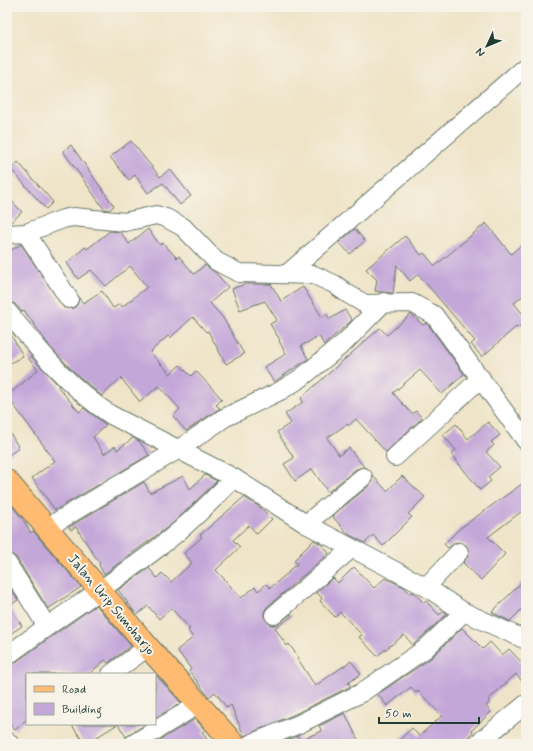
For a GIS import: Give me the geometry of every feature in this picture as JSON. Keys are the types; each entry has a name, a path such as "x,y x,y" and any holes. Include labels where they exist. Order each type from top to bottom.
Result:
{"main road":[{"name":"Jalan Urip Sumoharjo","path":"7,481 48,527 148,647 234,744"}],"street":[{"path":"287,274 526,66"},
{"path":"7,234 26,233 73,217 125,222 156,215 166,218 183,227 216,261 231,270 246,275 314,274 334,284 365,304 384,302 412,303 434,315 526,441"},
{"path":"26,233 69,299"},
{"path":"48,527 179,449 224,418 280,391 301,378 345,342 384,302"},
{"path":"7,311 67,381 95,405 130,426 179,449 234,478 306,524 351,549 426,587 464,612 526,640"},
{"path":"395,457 481,378"},
{"path":"306,524 364,477"},
{"path":"7,656 46,625 100,590 180,531 201,513 234,478"},
{"path":"274,615 351,549"},
{"path":"426,587 459,552"},
{"path":"7,563 46,625"},
{"path":"250,744 299,724 361,693 425,649 464,612"},
{"path":"112,673 148,647"},
{"path":"133,744 199,704"},
{"path":"477,744 526,704"},
{"path":"7,741 10,744"}],"building":[{"path":"131,141 160,177 170,169 191,196 180,205 163,183 148,193 135,175 129,180 110,157"},
{"path":"71,145 114,206 109,210 104,209 63,151"},
{"path":"18,162 53,202 46,209 11,169"},
{"path":"7,196 22,212 10,223 7,223"},
{"path":"486,223 511,254 526,241 526,293 514,303 526,318 526,321 518,328 517,326 482,357 471,344 475,341 418,274 410,281 397,265 393,293 381,292 375,291 377,280 366,269 405,236 421,255 424,253 435,266"},
{"path":"148,229 160,245 163,243 177,258 179,256 194,274 205,265 216,273 228,287 210,303 223,318 244,354 226,364 208,331 206,332 193,317 170,338 168,336 150,352 170,374 180,365 191,376 196,371 222,399 216,405 220,408 186,431 173,416 180,409 159,386 140,402 121,378 102,396 75,373 50,347 24,310 22,312 15,304 7,301 7,253 21,244 64,308 74,308 78,303 79,298 83,303 102,291 113,308 120,304 122,307 147,287 130,266 106,286 91,270 78,279 67,263 85,247 87,249 110,231 120,232 129,244"},
{"path":"355,229 365,241 350,254 339,242"},
{"path":"245,284 271,284 281,301 303,287 322,317 326,314 330,319 345,310 352,320 324,345 319,336 301,346 308,359 274,382 264,367 286,354 279,341 280,340 270,324 277,320 265,301 240,310 232,289"},
{"path":"411,314 423,325 427,323 464,374 442,394 420,370 393,393 412,414 416,411 422,418 386,452 356,419 348,426 347,424 327,438 339,455 349,448 364,467 356,469 328,492 312,469 295,481 284,464 294,458 277,432 291,423 285,414 303,402 301,398 380,328 387,335"},
{"path":"7,328 23,356 7,365"},
{"path":"31,356 59,386 58,387 79,412 84,408 106,425 93,437 104,454 115,446 117,450 133,438 139,441 149,455 55,510 32,478 55,461 7,396 38,370 28,358"},
{"path":"488,422 500,435 491,442 494,445 486,452 500,467 488,477 491,481 480,490 451,454 456,450 443,435 456,424 468,439"},
{"path":"7,428 19,448 7,456"},
{"path":"205,475 217,481 172,524 104,574 99,565 100,564 76,527 71,530 69,527 144,482 150,493 183,476 190,489"},
{"path":"373,476 387,491 402,476 425,497 408,514 412,517 383,546 373,535 365,543 348,534 332,516 370,485"},
{"path":"526,481 526,508 488,537 505,554 481,580 463,563 469,554 466,545 456,542 448,548 444,544 459,529"},
{"path":"244,497 261,508 272,519 257,534 249,525 233,540 240,547 216,570 241,598 255,587 258,591 266,584 270,588 297,564 294,560 314,540 321,544 329,553 267,607 264,612 264,617 270,625 276,625 291,614 292,616 275,628 287,646 289,644 299,658 298,659 315,686 351,661 361,674 348,683 351,686 295,714 244,736 231,705 227,708 215,692 209,697 189,671 191,669 177,650 193,638 188,630 190,629 171,608 159,619 148,606 137,615 118,590 149,568 157,578 162,573 171,582 192,563 184,553 202,537 200,535"},
{"path":"7,500 24,521 31,533 33,531 81,587 48,609 16,557 7,553"},
{"path":"354,567 374,588 385,578 404,587 410,593 413,592 424,603 426,601 439,615 444,611 447,614 413,645 404,635 377,656 359,637 362,635 340,612 335,617 320,601 322,598 316,592 333,578 338,583"},
{"path":"526,578 526,605 510,621 492,612"},
{"path":"7,583 18,600 9,606 22,626 7,636"},
{"path":"96,605 131,646 108,663 105,660 90,673 26,673 26,720 15,730 7,721 7,666 13,664"},
{"path":"462,628 483,649 490,642 502,655 509,649 526,667 526,686 516,674 488,700 490,702 486,706 491,712 472,730 473,732 465,740 462,738 456,744 395,744 412,728 419,736 442,716 418,691 416,693 411,687 387,706 378,694 431,658"},
{"path":"156,675 181,703 156,717"},
{"path":"345,713 360,744 278,744 298,736 300,740 322,731 319,726"},
{"path":"195,719 205,730 202,732 210,744 153,744"},
{"path":"72,725 116,725 97,737 98,739 90,744 85,744"},
{"path":"119,725 144,725 126,737"}]}
